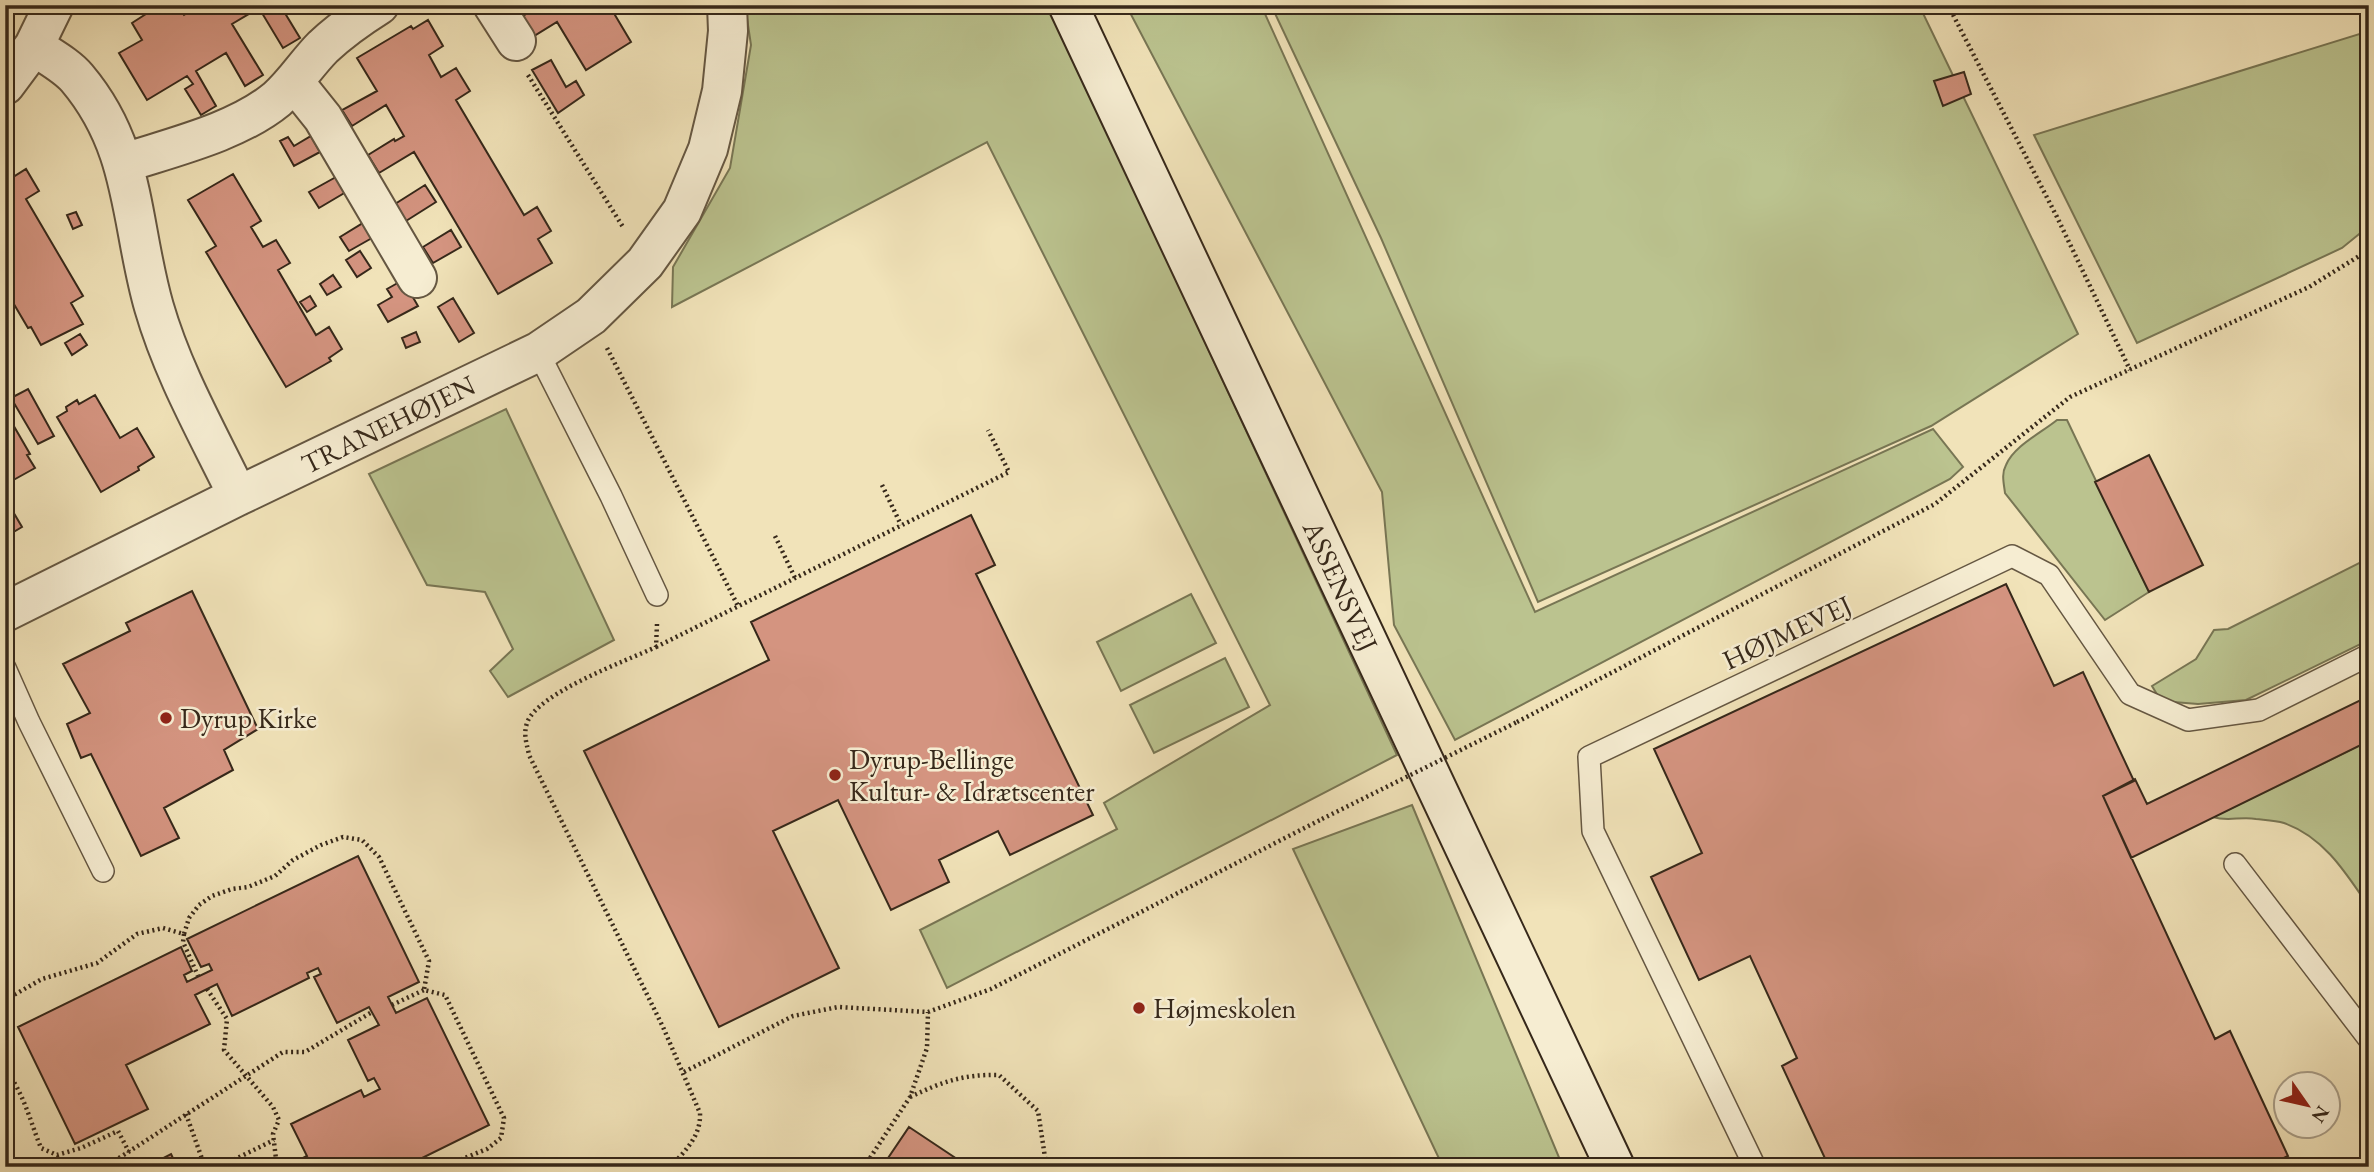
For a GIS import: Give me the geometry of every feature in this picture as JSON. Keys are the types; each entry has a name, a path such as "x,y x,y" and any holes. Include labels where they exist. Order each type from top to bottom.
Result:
{"street":[{"path":"5,85 34,46 54,5"},
{"path":"124,163 237,123 274,101 295,83 323,48 379,5"},
{"path":"493,5 516,41"},
{"name":"TRANEHØJEN","path":"5,612 238,496 538,352 591,316 645,263 682,211 708,149 722,91 728,31 727,5"},
{"name":"ASSENSVEJ","path":"1068,5 1615,1167"},
{"path":"34,46 75,75 102,113 124,163 154,306 179,375 238,496"},
{"path":"295,83 323,118 417,278"}],"lane":[{"path":"538,352 611,496 657,595"},
{"name":"HØJMEVEJ","path":"1755,1167 1593,831 1589,757 2012,556 2049,575 2130,694 2188,720 2259,710 2369,654"},
{"path":"5,668 103,871"},
{"path":"2235,864 2369,1039"}],"path":[{"path":"1948,5 2057,217 2130,370"},
{"path":"516,41 521,64 645,263"},
{"path":"684,1072 793,1016 838,1007 928,1012 991,989 1517,722 1935,504 2070,397 2309,288 2369,250"},
{"path":"591,316 738,606"},
{"path":"671,1167 701,1128 700,1113 684,1072 529,755 525,734 531,715 542,703 558,693 1009,472 988,430"},
{"path":"882,485 901,525"},
{"path":"775,536 795,578"},
{"path":"656,647 657,595"},
{"path":"198,976 183,942 189,918 199,905 212,896 248,887 275,876 293,860 343,837 362,840 379,857 429,961 424,990"},
{"path":"5,1000 42,979 97,962 137,934 163,928 184,934"},
{"path":"207,989 227,1019 225,1050 273,1107 279,1120 273,1133 276,1167"},
{"path":"392,1004 424,990 445,995 504,1118 501,1138 488,1149 442,1167"},
{"path":"105,1167 283,1052 305,1052 321,1045 335,1032 372,1012"},
{"path":"864,1167 910,1097 928,1048 928,1012"},
{"path":"5,1069 26,1106 41,1148 57,1156 118,1131 129,1152"},
{"path":"910,1097 950,1079 999,1075 1038,1111 1046,1164 1050,1167"},
{"path":"186,1114 205,1167"},
{"path":"219,1167 274,1140"}],"green space":[{"path":"745,5 1048,5 1397,755 947,988 920,930 1117,829 1104,803 1270,705 987,142 672,307 673,267 730,168 751,45"},
{"path":"1126,5 1261,5 1535,612 1933,429 1963,467 1950,479 1455,740 1394,625 1382,492"},
{"path":"1271,5 1919,5 2078,334 1931,426 1538,602 1381,238"},
{"path":"2369,31 2369,226 2342,248 2137,343 2034,135"},
{"path":"506,409 614,640 508,697 490,671 513,649 485,592 427,585 369,474"},
{"path":"2057,420 2067,420 2149,592 2105,620 2005,493 2004,472 2010,458 2021,446"},
{"path":"2369,558 2369,640 2246,700 2198,704 2161,701 2152,686 2196,659 2214,630 2228,629"},
{"path":"1191,594 1216,643 1121,691 1097,642"},
{"path":"1225,658 1249,707 1154,753 1130,705"},
{"path":"2369,741 2369,907 2333,857 2298,829 2274,821 2213,817"},
{"path":"1412,805 1563,1167 1443,1167 1293,849"}],"building":[{"path":"160,5 178,5 184,15 189,12 185,5 280,5 300,38 283,48 259,8 232,24 263,75 245,86 226,53 196,71 216,106 201,115 185,89 193,84 187,76 147,100 119,53 142,40 132,23"},
{"path":"540,5 550,5 554,12 565,5 609,5 631,42 586,70 557,22 534,36 523,16"},
{"path":"428,20 443,46 429,55 441,77 456,68 470,91 456,100 524,215 537,207 551,231 538,239 552,263 498,294 414,152 379,173 368,155 404,136 386,105 352,126 342,110 377,91 357,58 411,26 413,29"},
{"path":"551,60 566,87 576,81 584,95 558,113 532,70"},
{"path":"1964,72 1971,94 1943,106 1934,81"},
{"path":"311,136 320,152 294,166 280,141 288,137 294,146"},
{"path":"5,164 13,177 26,169 39,191 26,199 83,296 71,303 83,324 41,345 5,289"},
{"path":"233,174 261,221 251,227 263,247 276,240 290,263 278,270 316,335 329,327 342,349 329,358 331,361 286,387 206,252 216,246 188,200"},
{"path":"336,177 346,192 319,208 309,192"},
{"path":"425,185 436,202 406,221 395,204"},
{"path":"76,212 82,225 73,229 67,215"},
{"path":"363,223 372,238 349,251 340,237"},
{"path":"451,230 461,247 433,263 423,247"},
{"path":"360,251 371,268 357,277 346,260"},
{"path":"333,275 341,287 327,295 320,284"},
{"path":"403,280 418,306 388,322 378,305 392,297 387,289"},
{"path":"310,296 316,306 307,312 300,302"},
{"path":"453,298 474,333 459,342 438,307"},
{"path":"416,332 420,342 406,348 402,338"},
{"path":"80,334 87,345 72,355 65,343"},
{"path":"28,389 54,436 38,444 11,398"},
{"path":"95,395 120,438 137,428 154,457 138,467 139,470 101,492 57,417 77,400 79,404"},
{"path":"8,416 35,468 8,483 5,478 5,418"},
{"path":"2149,455 2203,565 2149,592 2095,482"},
{"path":"5,498 22,527 5,537"},
{"name":"Dyrup-Bellinge Kultur- & Idrætscenter","path":"971,515 995,565 976,574 1093,815 1010,855 998,831 939,860 949,882 891,910 838,800 773,831 839,968 719,1027 584,751 769,660 751,622"},
{"path":"2006,584 2054,686 2083,672 2134,781 2103,796 2215,1039 2230,1031 2272,1122 2272,1140 2281,1140 2288,1156 2271,1164 2272,1167 1829,1167 1782,1066 1797,1058 1750,956 1699,980 1651,877 1702,853 1654,749"},
{"name":"Dyrup Kirke","path":"192,591 258,729 224,750 233,770 164,808 179,838 141,856 91,754 81,758 67,724 90,713 63,664 130,631 126,623"},
{"path":"2369,696 2369,741 2131,858 2103,796 2135,779 2147,804"},
{"path":"358,856 419,982 388,997 396,1013 427,998 489,1125 404,1167 285,1167 307,1156 291,1124 361,1090 364,1097 380,1089 374,1078 368,1081 348,1040 379,1025 369,1007 337,1023 314,977 321,974 318,968 307,973 309,978 232,1016 217,984 195,995 210,1024 126,1065 148,1109 75,1144 18,1027 181,947 192,971 184,975 187,982 212,970 209,964 201,967 187,939"},
{"path":"909,1127 969,1167 882,1167"},
{"path":"171,1154 177,1167 146,1167"}],"place":[{"name":"Dyrup Kirke","path":"166,718"},
{"name":"Dyrup-Bellinge Kultur- & Idrætscenter","path":"835,775"},
{"name":"Højmeskolen","path":"1139,1008"}]}
